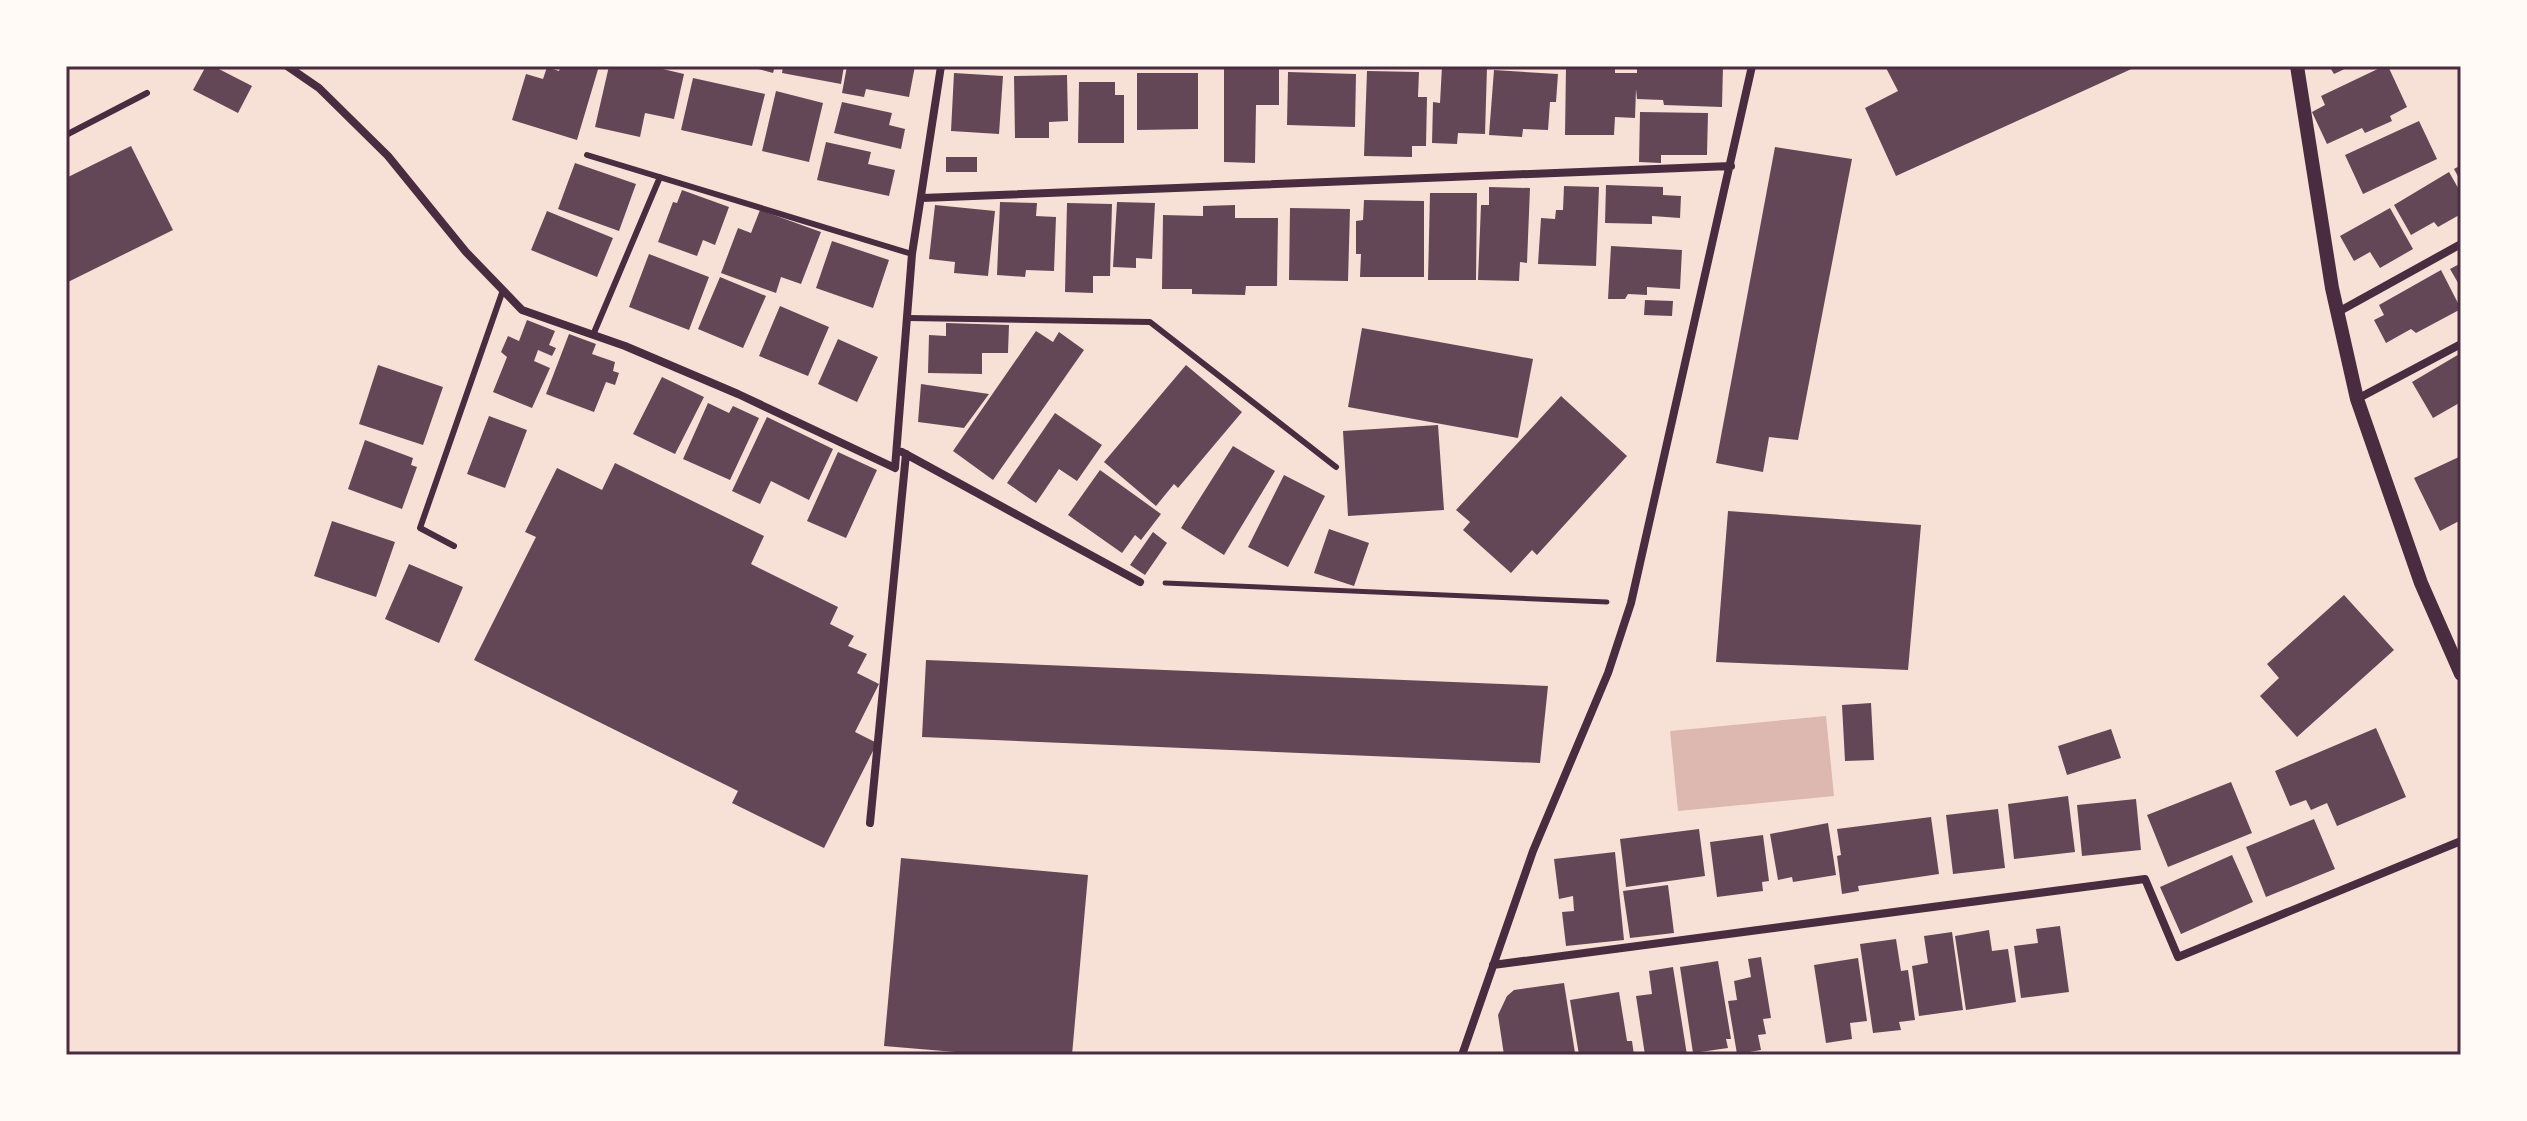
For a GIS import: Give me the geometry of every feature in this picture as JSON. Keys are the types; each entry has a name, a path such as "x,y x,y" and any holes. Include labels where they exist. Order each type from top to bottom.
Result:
{"street":[{"path":"287,66 319,88 388,156 466,252 522,310 593,335 738,394 895,468 912,254 941,66"},
{"path":"1462,1055 1533,851 1608,673 1631,603 1752,66"},
{"path":"2297,66 2338,312 2357,399 2421,583 2461,674"},
{"path":"922,198 1731,166"},
{"path":"2338,312 2461,244"},
{"path":"2357,399 2461,344"},
{"path":"896,449 1140,582"},
{"path":"870,823 906,454"},
{"path":"1493,965 2145,879 2178,957 2461,841"}],"lane":[{"path":"66,135 147,93"},
{"path":"587,155 912,254"},
{"path":"593,335 660,177"},
{"path":"454,546 420,528 503,290"},
{"path":"908,318 1150,322 1336,467"}],"path":[{"path":"1140,582 1631,603"}],"shaded area":[{"path":"1826,716 1834,796 1678,811 1670,731"}],"building":[{"path":"206,66 213,66 252,86 238,113 193,90"},
{"path":"561,66 599,66 577,140 512,120 526,74 543,79 547,67 559,71"},
{"path":"609,66 650,66 684,74 674,119 645,113 640,137 595,127"},
{"path":"747,66 775,66 773,73"},
{"path":"783,66 844,66 841,84 782,73"},
{"path":"847,66 915,66 909,97 866,89 864,97 842,93"},
{"path":"1442,66 1487,67 1485,134 1458,133 1457,144 1432,143 1433,102 1440,103"},
{"path":"1566,66 1615,66 1615,73 1637,73 1637,66 1723,66 1722,107 1664,105 1663,100 1637,99 1636,89 1635,118 1615,117 1614,135 1565,135"},
{"path":"1885,66 2138,66 1896,176 1865,108 1898,91"},
{"path":"2329,66 2351,66 2334,74"},
{"path":"2388,66 2407,107 2390,116 2392,121 2365,133 2362,128 2327,144 2312,112 2325,105 2321,96"},
{"path":"1224,68 1279,68 1279,105 1256,105 1255,163 1224,162"},
{"path":"1494,70 1558,74 1556,102 1550,102 1548,130 1523,129 1522,137 1489,135"},
{"path":"1367,71 1419,72 1418,97 1427,97 1426,146 1412,146 1412,157 1364,156"},
{"path":"1288,72 1356,74 1355,127 1287,125"},
{"path":"954,73 1003,76 999,134 951,131"},
{"path":"1137,73 1198,73 1198,129 1137,130"},
{"path":"1067,75 1068,121 1049,122 1049,138 1015,138 1014,76"},
{"path":"693,78 765,94 752,146 681,130"},
{"path":"1079,82 1115,82 1115,95 1124,95 1124,143 1078,143"},
{"path":"776,91 823,103 809,162 762,151"},
{"path":"842,102 892,113 889,125 905,129 901,149 834,133"},
{"path":"1640,112 1708,113 1707,155 1661,155 1661,163 1639,162"},
{"path":"2419,121 2437,159 2363,194 2345,155"},
{"path":"826,142 871,152 868,164 895,170 889,196 817,180"},
{"path":"131,146 173,230 66,283 66,178"},
{"path":"1775,147 1852,159 1798,440 1769,437 1763,472 1716,463"},
{"path":"946,157 977,157 977,172 946,172"},
{"path":"575,163 636,184 619,231 558,209"},
{"path":"2461,165 2461,182 2454,169"},
{"path":"2449,172 2461,193 2461,214 2438,227 2434,222 2411,235 2394,205"},
{"path":"1606,185 1663,187 1663,195 1681,196 1680,218 1652,216 1652,224 1605,223"},
{"path":"1564,186 1599,187 1596,266 1538,264 1541,218 1555,219 1556,210 1563,210"},
{"path":"1489,187 1530,188 1527,263 1520,262 1519,281 1478,280 1481,205 1489,205"},
{"path":"682,190 729,207 715,245 703,240 697,256 658,242 673,202 677,203"},
{"path":"1430,193 1477,193 1476,280 1428,280"},
{"path":"1364,200 1424,201 1424,277 1360,277 1361,254 1356,254 1356,221 1363,220"},
{"path":"1000,202 1037,203 1036,216 1056,217 1054,271 1026,270 1025,277 997,275"},
{"path":"1117,202 1155,203 1152,259 1136,258 1136,268 1113,267"},
{"path":"1067,203 1112,204 1110,276 1093,276 1093,293 1065,292"},
{"path":"935,205 995,211 988,276 954,273 955,262 929,259"},
{"path":"1235,205 1235,218 1278,218 1277,286 1246,286 1245,295 1192,294 1192,289 1162,289 1163,215 1203,216 1203,206"},
{"path":"1290,208 1350,209 1348,281 1289,280"},
{"path":"2390,208 2413,249 2380,268 2370,252 2354,261 2340,236"},
{"path":"760,210 821,232 801,284 781,277 776,293 721,273 738,228 751,233"},
{"path":"547,211 613,238 597,277 531,250"},
{"path":"832,241 889,260 873,308 816,288"},
{"path":"1611,246 1682,250 1680,289 1647,287 1647,295 1628,294 1625,299 1608,299"},
{"path":"649,254 709,277 689,330 629,307"},
{"path":"2461,263 2461,288 2450,269"},
{"path":"2441,270 2461,309 2416,333 2411,329 2386,343 2374,320 2384,315 2379,305"},
{"path":"720,277 766,296 743,348 698,329"},
{"path":"1645,300 1673,301 1672,316 1644,315"},
{"path":"780,306 829,327 808,376 759,356"},
{"path":"527,320 555,331 549,345 556,348 552,356 538,350 534,361 550,368 532,408 493,392 507,357 501,352 508,336 519,341"},
{"path":"946,323 1009,325 1008,353 982,353 982,374 928,373 929,335 946,336"},
{"path":"1362,328 1533,359 1518,438 1348,407"},
{"path":"1036,331 1053,342 1059,332 1084,350 993,480 953,451"},
{"path":"569,334 596,344 592,354 615,362 613,371 619,373 615,385 606,382 594,412 546,394"},
{"path":"838,339 878,357 857,402 818,384"},
{"path":"2461,353 2461,402 2433,418 2412,382"},
{"path":"378,365 443,387 423,445 359,424"},
{"path":"1186,365 1242,412 1178,488 1174,484 1156,506 1104,462"},
{"path":"662,377 704,397 675,454 633,434"},
{"path":"921,384 989,394 964,428 918,422"},
{"path":"1561,396 1627,456 1537,555 1532,550 1511,573 1463,530 1470,522 1456,510"},
{"path":"708,403 729,413 733,406 759,418 730,480 683,459"},
{"path":"1055,413 1102,445 1077,481 1059,469 1036,503 1007,483"},
{"path":"489,416 527,430 505,488 467,474"},
{"path":"767,417 833,449 809,500 771,481 760,504 732,491"},
{"path":"1438,425 1444,510 1348,516 1343,431"},
{"path":"365,440 413,458 411,465 417,467 402,509 348,489"},
{"path":"1233,446 1275,471 1224,555 1181,528"},
{"path":"838,452 877,470 846,538 807,521"},
{"path":"2461,456 2461,520 2440,531 2414,478"},
{"path":"615,463 764,536 751,564 838,607 830,624 854,636 848,646 867,654 857,673 879,684 855,732 877,743 824,848 732,803 738,791 474,660 536,537 525,532 557,468 602,490"},
{"path":"1100,470 1161,514 1141,540 1135,535 1122,553 1068,515"},
{"path":"1284,475 1325,496 1288,567 1248,547"},
{"path":"1728,511 1921,525 1908,670 1716,662"},
{"path":"332,521 395,542 376,597 314,576"},
{"path":"1329,529 1369,543 1354,586 1314,573"},
{"path":"1153,532 1167,543 1145,575 1130,565"},
{"path":"409,564 463,587 439,643 385,619"},
{"path":"2344,595 2394,650 2297,737 2260,696 2279,678 2267,664"},
{"path":"926,660 1548,686 1540,763 922,737"},
{"path":"1871,703 1874,760 1845,761 1842,705"},
{"path":"2376,728 2406,797 2337,826 2327,803 2311,810 2306,800 2290,806 2275,771"},
{"path":"2111,729 2121,758 2067,775 2058,746"},
{"path":"2231,782 2252,833 2168,867 2147,815"},
{"path":"2068,796 2075,852 2014,859 2008,804"},
{"path":"2136,799 2141,850 2082,856 2077,805"},
{"path":"1998,809 2005,868 1953,874 1946,815"},
{"path":"1931,817 1939,874 1858,886 1859,891 1842,894 1837,829"},
{"path":"2314,819 2335,869 2266,897 2246,847"},
{"path":"1828,823 1836,875 1793,882 1792,877 1778,880 1770,834"},
{"path":"1699,829 1705,876 1626,887 1620,839"},
{"path":"1763,835 1769,881 1762,882 1763,891 1717,897 1710,842"},
{"path":"1615,852 1624,940 1566,946 1562,912 1574,911 1573,896 1559,899 1554,859"},
{"path":"2232,855 2253,902 2181,934 2160,887"},
{"path":"901,858 1088,875 1072,1055 991,1055 884,1046"},
{"path":"1668,885 1674,933 1630,938 1623,891"},
{"path":"2060,926 2069,992 2021,998 2014,946 2038,943 2036,929"},
{"path":"1989,930 1992,951 2008,949 2016,1002 1966,1010 1955,936"},
{"path":"1952,932 1963,1010 1919,1016 1912,966 1928,963 1924,936"},
{"path":"1896,939 1901,971 1908,970 1915,1020 1899,1022 1901,1030 1873,1033 1860,944"},
{"path":"1761,957 1771,1018 1763,1019 1766,1034 1758,1035 1761,1050 1737,1054 1728,1001 1737,1000 1734,981 1751,977 1748,959"},
{"path":"1858,958 1867,1021 1850,1023 1852,1039 1826,1043 1814,965"},
{"path":"1718,961 1731,1039 1726,1039 1728,1048 1693,1053 1680,967"},
{"path":"1673,967 1687,1055 1645,1055 1636,996 1652,994 1649,971"},
{"path":"1564,983 1575,1053 1504,1055 1498,1015 1507,996 1514,990"},
{"path":"1619,992 1627,1041 1632,1041 1634,1055 1579,1055 1570,1000"}]}
